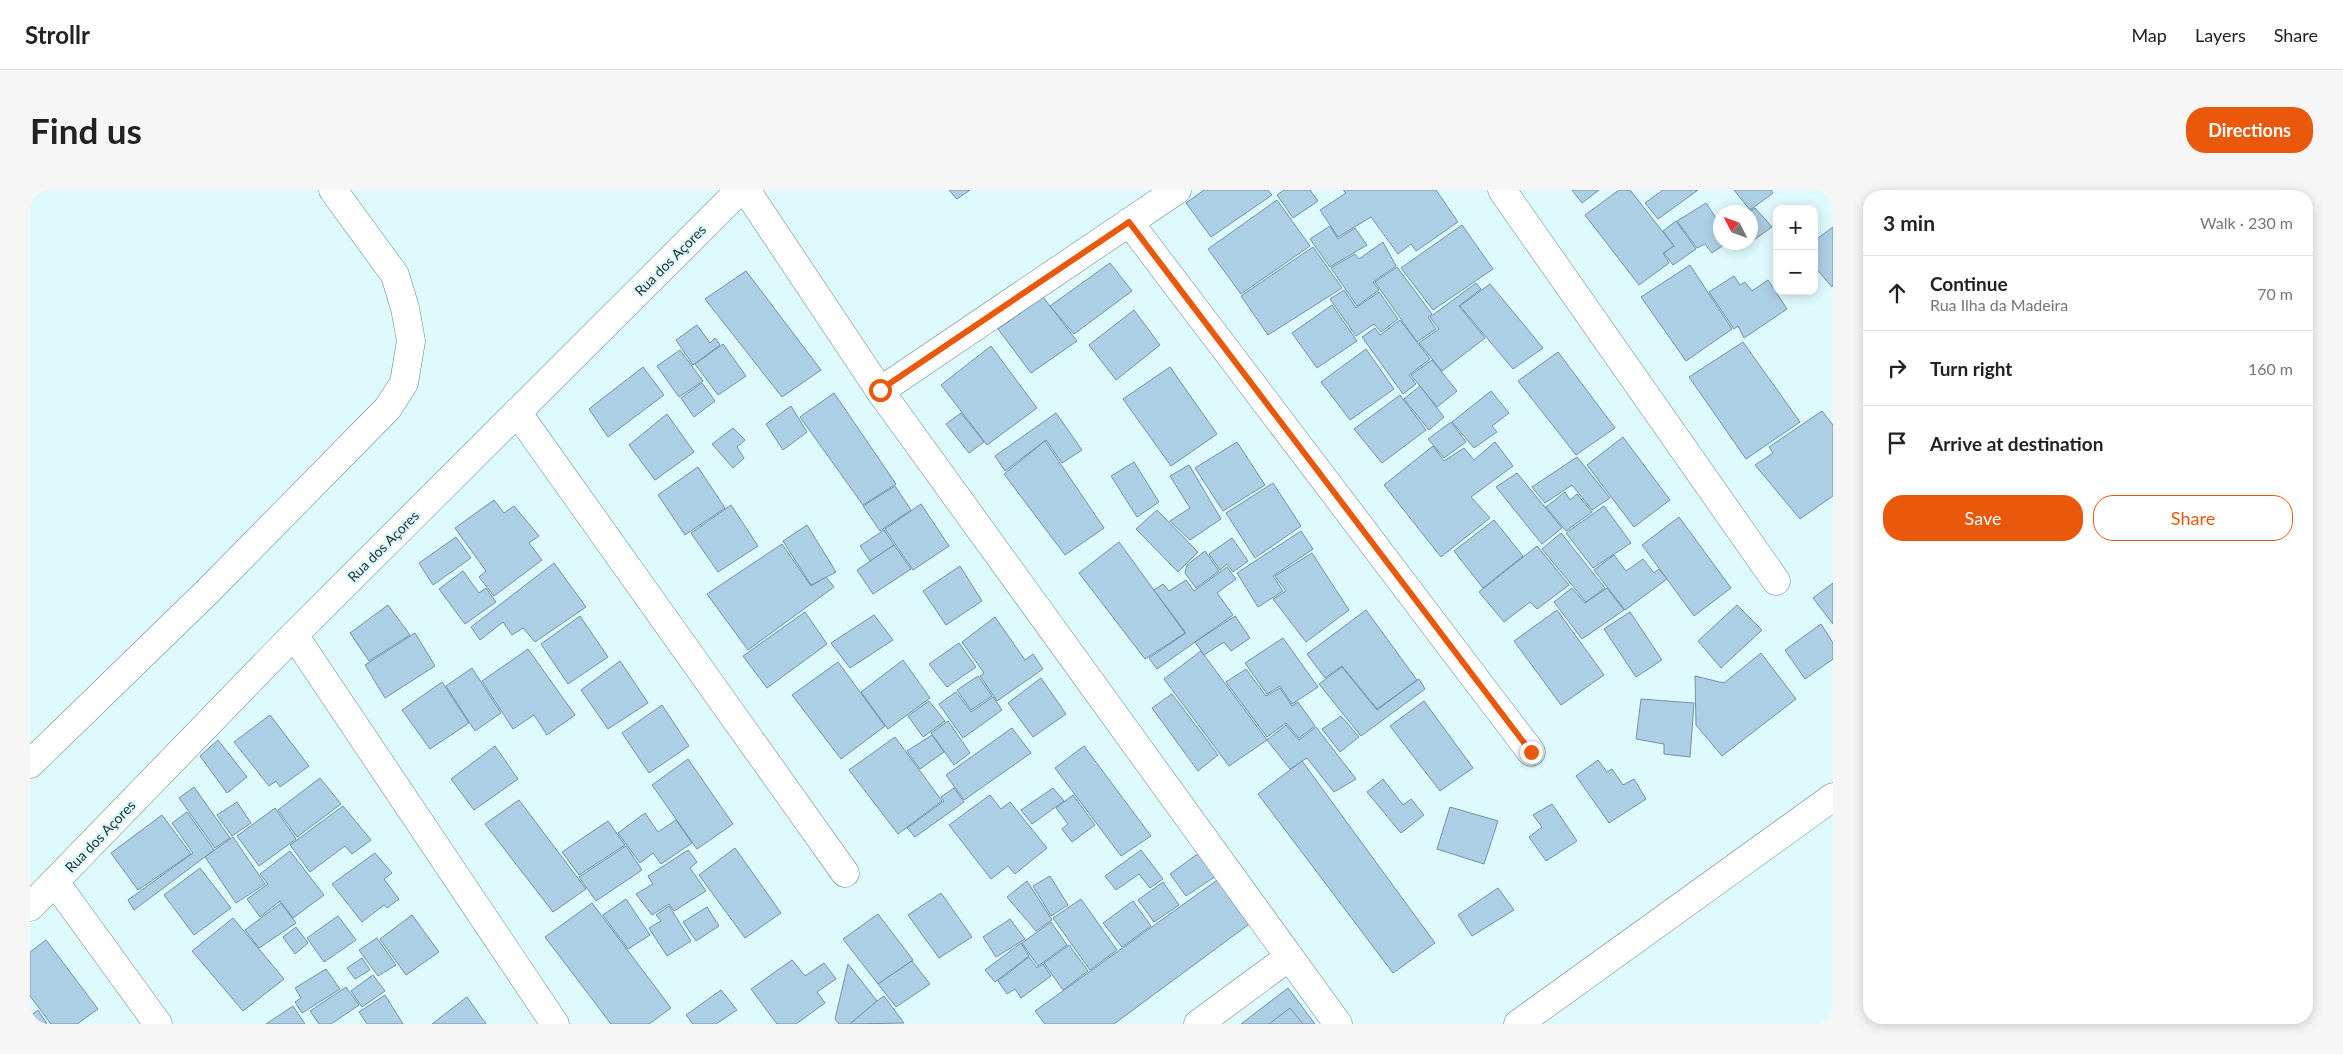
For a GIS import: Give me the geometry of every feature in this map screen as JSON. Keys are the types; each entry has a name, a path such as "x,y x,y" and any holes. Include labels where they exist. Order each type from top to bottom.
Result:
{"street":[{"path":"30,764 208,592 388,408 404,384 412,341 395,275 333,190"},
{"name":"Rua dos Açores","path":"30,907 294,635 740,190"},
{"path":"746,190 880,390 1338,1024"},
{"path":"880,390 1177,190"},
{"path":"1502,190 1776,581"},
{"path":"1129,222 1531,752"},
{"path":"517,412 845,873"},
{"path":"294,635 555,1024"},
{"path":"1518,1024 1833,796"},
{"path":"55,882 158,1024"},
{"path":"1198,1024 1289,957"}],"building":[{"path":"949,190 970,190 957,199"},
{"path":"1204,190 1268,190 1272,195 1211,237 1186,203"},
{"path":"1284,190 1310,190 1318,201 1293,218 1277,195"},
{"path":"1343,190 1436,190 1458,222 1416,251 1411,244 1398,254 1371,217 1338,237 1320,210 1346,193"},
{"path":"1572,190 1599,190 1582,203"},
{"path":"1619,190 1630,190 1674,246 1663,253 1669,263 1639,285 1585,215"},
{"path":"1663,190 1698,190 1658,219 1645,203"},
{"path":"1734,190 1771,190 1773,193 1757,205 1746,205"},
{"path":"1277,200 1310,246 1241,294 1208,249"},
{"path":"1706,203 1713,214 1713,250 1716,250 1712,253 1705,244 1697,248 1677,221"},
{"path":"1758,211 1772,227 1758,237"},
{"path":"1676,221 1696,249 1673,265 1664,253 1674,246 1663,231"},
{"path":"1462,225 1493,269 1433,310 1401,268"},
{"path":"1330,226 1338,239 1355,228 1367,245 1330,267 1310,239"},
{"path":"1833,227 1832,287 1818,271 1818,238"},
{"path":"1383,242 1396,266 1373,282 1379,290 1357,306 1331,268 1355,254 1359,259"},
{"path":"1313,247 1342,288 1268,335 1241,296"},
{"path":"1110,263 1132,291 1074,334 1050,306"},
{"path":"1690,265 1732,329 1686,361 1641,297"},
{"path":"1397,267 1432,314 1428,317 1436,329 1417,342 1375,282"},
{"path":"746,271 821,370 782,397 705,299"},
{"path":"1734,276 1740,285 1745,282 1752,291 1768,280 1773,288 1773,295 1778,295 1787,309 1744,338 1738,326 1734,329 1709,292"},
{"path":"1476,283 1481,289 1459,306 1485,338 1442,371 1419,343 1439,329 1430,317"},
{"path":"1490,284 1543,348 1513,369 1460,306"},
{"path":"1344,290 1356,308 1379,292 1398,319 1381,332 1374,324 1356,336 1330,299"},
{"path":"1043,297 1077,341 1031,373 998,329"},
{"path":"1332,305 1357,341 1317,368 1292,333"},
{"path":"1134,310 1160,345 1116,380 1089,345"},
{"path":"1400,320 1430,359 1409,375 1416,384 1403,394 1362,337 1375,328 1380,335"},
{"path":"697,325 710,343 715,338 720,345 693,365 676,340"},
{"path":"1743,342 1800,422 1746,459 1689,377"},
{"path":"723,344 746,376 718,395 695,364"},
{"path":"991,346 1037,408 987,445 941,385"},
{"path":"1366,349 1394,389 1350,420 1321,382"},
{"path":"680,350 703,381 679,397 657,366"},
{"path":"1558,352 1615,428 1576,455 1518,381"},
{"path":"1432,360 1457,391 1437,407 1411,375"},
{"path":"643,367 664,395 608,437 589,409"},
{"path":"1170,367 1217,434 1171,466 1123,399"},
{"path":"702,383 715,401 694,417 681,398"},
{"path":"1420,386 1444,417 1429,430 1404,399"},
{"path":"1491,391 1509,413 1492,426 1497,432 1474,448 1452,422"},
{"path":"834,393 896,484 863,505 800,417"},
{"path":"1400,395 1426,430 1382,463 1354,429"},
{"path":"791,406 807,432 783,450 766,424"},
{"path":"1822,411 1833,425 1833,496 1800,519 1755,465 1773,453 1769,447"},
{"path":"961,413 984,442 969,453 946,424"},
{"path":"1056,413 1082,450 1062,463 1046,440 1005,471 995,456"},
{"path":"667,414 694,452 655,480 629,445"},
{"path":"1451,422 1466,442 1444,458 1428,439"},
{"path":"733,428 745,440 737,447 744,458 733,468 712,444"},
{"path":"1623,437 1670,500 1634,527 1587,465"},
{"path":"1045,441 1104,528 1065,555 1004,474"},
{"path":"1237,442 1265,485 1223,511 1195,468"},
{"path":"1495,442 1513,466 1471,497 1490,518 1441,557 1384,485 1433,446 1444,461 1464,448 1474,460"},
{"path":"1577,457 1610,498 1592,510 1572,485 1545,503 1532,487"},
{"path":"1134,462 1159,502 1137,517 1111,476"},
{"path":"1189,465 1221,519 1190,540 1170,521 1190,508 1170,476"},
{"path":"698,467 725,508 685,535 658,495"},
{"path":"1517,473 1562,528 1542,544 1496,487"},
{"path":"1273,483 1301,526 1255,558 1226,513"},
{"path":"895,486 911,510 880,531 863,506"},
{"path":"1565,492 1570,500 1577,494 1592,512 1566,531 1546,507"},
{"path":"494,500 504,513 514,506 539,536 529,543 542,560 494,596 479,577 486,571 455,528"},
{"path":"921,504 949,546 913,570 885,529"},
{"path":"731,505 758,546 718,572 691,533"},
{"path":"1604,506 1631,543 1593,568 1566,533"},
{"path":"1157,510 1198,552 1178,572 1136,529"},
{"path":"1679,517 1731,588 1694,616 1642,545"},
{"path":"1494,520 1523,556 1483,588 1454,551"},
{"path":"807,525 836,572 811,585 783,541"},
{"path":"884,530 894,545 870,561 860,546"},
{"path":"1301,531 1313,549 1273,576 1283,591 1258,607 1237,573"},
{"path":"1561,533 1605,588 1586,602 1542,549"},
{"path":"456,537 471,558 433,585 419,563"},
{"path":"1232,538 1248,561 1233,572 1227,564 1220,570 1209,554"},
{"path":"1119,542 1185,633 1145,659 1079,573"},
{"path":"782,544 811,586 826,577 834,587 748,650 707,594"},
{"path":"894,545 911,569 873,594 857,570"},
{"path":"1537,546 1569,585 1537,609 1530,602 1504,622 1479,592"},
{"path":"1205,551 1219,571 1196,588 1185,573 1187,565"},
{"path":"1312,553 1349,610 1306,642 1273,599 1286,591 1275,576"},
{"path":"1614,555 1626,571 1643,559 1654,573 1659,569 1667,579 1625,610 1594,570"},
{"path":"554,563 586,607 535,642 523,628 512,635 503,622 480,640 471,627"},
{"path":"960,566 982,601 946,625 923,591"},
{"path":"1227,567 1236,579 1217,593 1233,615 1157,669 1149,658 1186,633 1154,590 1163,584 1169,591 1186,580 1194,591"},
{"path":"463,571 479,593 486,588 496,602 465,624 439,589"},
{"path":"1833,583 1833,624 1813,598"},
{"path":"1572,588 1585,603 1607,588 1624,610 1582,639 1554,602"},
{"path":"388,605 410,635 369,661 350,633"},
{"path":"1737,605 1762,630 1721,668 1698,641"},
{"path":"1366,610 1417,680 1377,709 1342,666 1325,678 1307,654"},
{"path":"1557,610 1604,675 1561,705 1514,641"},
{"path":"805,612 827,644 767,688 743,656"},
{"path":"1630,612 1662,660 1636,677 1604,629"},
{"path":"874,615 893,640 850,668 831,643"},
{"path":"580,616 608,657 568,684 541,644"},
{"path":"1235,616 1250,638 1231,651 1224,642 1204,655 1195,642"},
{"path":"995,617 1025,660 1033,654 1043,669 997,701 980,676 984,673 962,642"},
{"path":"1821,624 1833,643 1833,659 1805,679 1785,650"},
{"path":"415,633 435,666 385,698 365,665"},
{"path":"1283,638 1318,687 1292,704 1280,686 1267,694 1245,663"},
{"path":"959,643 976,667 947,687 929,664"},
{"path":"528,649 575,715 547,735 534,715 513,729 482,681"},
{"path":"1201,651 1267,740 1229,766 1164,679"},
{"path":"1761,653 1796,699 1722,756 1696,725 1695,676 1724,683"},
{"path":"903,660 930,698 888,729 861,692"},
{"path":"620,661 648,703 608,729 581,690"},
{"path":"838,662 885,726 841,759 792,695"},
{"path":"1342,667 1377,710 1419,679 1425,689 1361,736 1319,684"},
{"path":"472,668 501,713 475,731 446,686"},
{"path":"1246,669 1266,696 1280,688 1292,706 1298,702 1315,726 1299,738 1286,723 1267,737 1226,682"},
{"path":"978,676 992,696 971,710 957,690"},
{"path":"1041,678 1066,714 1033,737 1008,703"},
{"path":"442,682 469,723 430,749 402,710"},
{"path":"956,692 971,712 993,697 1002,710 963,738 939,704"},
{"path":"1172,694 1218,755 1198,771 1152,708"},
{"path":"1641,699 1694,703 1690,757 1664,754 1664,744 1636,739"},
{"path":"929,701 945,721 923,737 908,716"},
{"path":"1424,701 1473,768 1440,791 1390,726"},
{"path":"662,705 689,746 649,773 622,733"},
{"path":"270,715 309,766 280,787 276,781 269,786 234,742"},
{"path":"1341,716 1359,737 1340,752 1322,729"},
{"path":"948,721 970,753 954,765 931,733"},
{"path":"1286,725 1299,740 1316,727 1356,779 1334,792 1307,758 1290,769 1267,740"},
{"path":"1012,728 1031,753 964,800 946,775"},
{"path":"932,735 944,752 920,769 907,751"},
{"path":"895,737 942,801 898,834 849,770"},
{"path":"218,740 247,777 227,793 200,756"},
{"path":"495,746 518,779 474,810 451,779"},
{"path":"1084,746 1151,836 1121,856 1055,768"},
{"path":"688,759 733,824 697,849 652,785"},
{"path":"1598,760 1607,772 1612,769 1623,785 1634,779 1646,799 1609,823 1576,776"},
{"path":"1302,761 1435,943 1393,973 1258,794"},
{"path":"320,778 341,804 297,837 278,810"},
{"path":"1383,779 1403,805 1411,799 1424,815 1401,833 1367,792"},
{"path":"194,787 230,838 215,848 179,798"},
{"path":"954,788 964,802 915,837 907,828 944,801 941,797"},
{"path":"1053,788 1064,801 1032,824 1021,810"},
{"path":"990,795 1001,809 1010,802 1047,848 1015,874 1008,866 991,879 949,825"},
{"path":"1073,795 1095,825 1072,842 1062,829 1068,824 1056,808"},
{"path":"519,800 586,889 553,912 485,824"},
{"path":"237,802 251,823 232,836 217,815"},
{"path":"1552,804 1577,841 1546,861 1529,837 1542,827 1533,815"},
{"path":"343,806 371,840 352,854 345,846 310,872 290,845"},
{"path":"1450,807 1498,821 1484,864 1437,849"},
{"path":"275,808 296,839 259,866 237,836"},
{"path":"187,812 214,850 134,910 128,900 193,853 172,823"},
{"path":"645,813 658,832 676,820 692,843 661,864 653,853 640,863 618,833"},
{"path":"162,815 191,854 138,890 111,853"},
{"path":"608,821 625,845 579,875 562,852"},
{"path":"233,837 265,884 236,903 205,857"},
{"path":"626,846 642,870 596,901 579,877"},
{"path":"735,848 781,913 745,938 699,875"},
{"path":"688,850 697,862 690,868 706,891 674,911 669,904 652,915 636,894 653,884 648,876"},
{"path":"1141,850 1163,879 1150,888 1139,874 1116,890 1105,876"},
{"path":"1203,850 1219,874 1186,896 1170,874"},
{"path":"290,851 324,895 293,918 280,901 260,917 247,899 268,884 260,874"},
{"path":"375,853 392,873 384,879 399,899 387,908 384,905 362,922 332,884"},
{"path":"200,868 231,908 194,935 164,895"},
{"path":"1050,876 1068,905 1051,916 1033,886"},
{"path":"1220,878 1252,922 1114,1024 1045,1024 1035,1011"},
{"path":"1027,881 1052,920 1036,931 1007,897"},
{"path":"1163,882 1179,905 1154,922 1138,900"},
{"path":"1498,888 1514,910 1472,936 1458,915"},
{"path":"941,893 972,937 939,958 908,915"},
{"path":"626,899 650,935 628,949 603,915"},
{"path":"1081,899 1117,950 1090,970 1053,918"},
{"path":"1133,901 1151,926 1122,947 1103,923"},
{"path":"281,903 296,923 259,948 245,930"},
{"path":"592,903 671,1008 649,1024 611,1024 545,937"},
{"path":"669,906 691,941 667,956 649,928 661,921 656,915"},
{"path":"707,907 719,926 696,941 683,922"},
{"path":"878,914 913,960 878,984 843,939"},
{"path":"412,915 439,952 406,975 380,939"},
{"path":"338,916 356,940 324,962 307,938"},
{"path":"233,918 284,979 243,1011 192,951"},
{"path":"1010,919 1025,939 996,957 983,937"},
{"path":"1051,922 1067,945 1038,966 1022,943"},
{"path":"296,927 308,943 295,954 283,937"},
{"path":"377,938 396,965 378,976 359,950"},
{"path":"46,940 98,1009 77,1024 51,1024 30,996 30,952"},
{"path":"1021,943 1029,956 995,982 985,970"},
{"path":"1069,945 1088,971 1063,990 1044,963"},
{"path":"1029,957 1037,968 1043,964 1051,976 1021,998 1015,989 1007,994 998,981"},
{"path":"362,958 370,970 355,979 347,968"},
{"path":"792,960 805,976 824,963 836,979 817,992 825,1003 796,1024 777,1024 751,989"},
{"path":"912,961 930,984 896,1007 878,984"},
{"path":"848,964 877,1001 850,1024 839,1024 835,1019"},
{"path":"326,969 340,989 302,1013 295,1002 301,998 295,988"},
{"path":"373,975 385,991 362,1007 351,991"},
{"path":"346,987 359,1005 331,1024 319,1024 310,1011"},
{"path":"1288,988 1315,1024 1241,1024"},
{"path":"721,990 737,1010 716,1024 693,1024 686,1015"},
{"path":"385,995 403,1024 367,1024 359,1012"},
{"path":"884,996 904,1023 850,1024 877,1001"},
{"path":"467,997 486,1024 432,1024"},
{"path":"293,1006 305,1024 266,1024"},
{"path":"1290,1008 1303,1024 1269,1024"},
{"path":"38,1010 47,1024 30,1024 30,1016"}],"route":[{"path":"880,390 1129,222 1531,752"}]}
